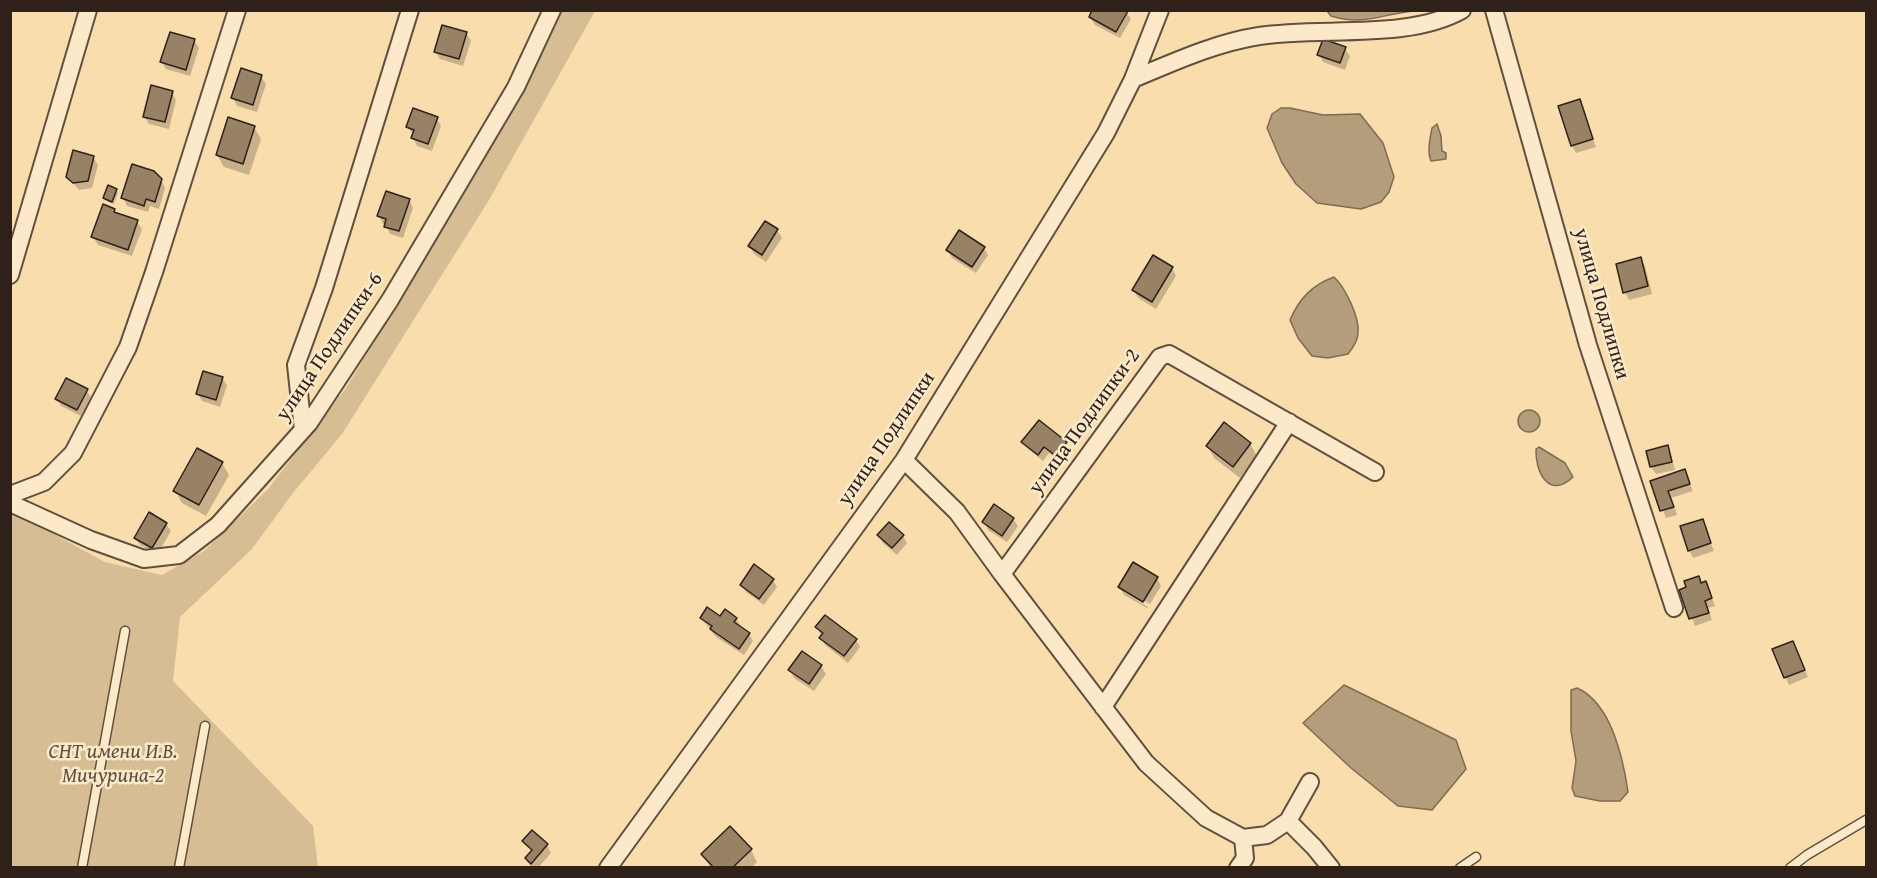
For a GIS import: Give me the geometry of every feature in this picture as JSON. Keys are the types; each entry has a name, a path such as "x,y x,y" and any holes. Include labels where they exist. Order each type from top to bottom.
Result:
{"street":[{"path":"10,275 87,10"},
{"path":"10,495 44,482 73,453 128,347 237,10"},
{"path":"303,430 296,365 324,288 410,10"},
{"name":"улица Подлипки-6","path":"10,503 91,540 144,559 179,555 218,525 303,430 396,290 516,87 552,10"},
{"name":"улица Подлипки","path":"608,867 904,460 1106,133 1133,79 1160,10"},
{"path":"1133,79 1182,58 1257,36 1411,26 1450,17 1462,10"},
{"name":"улица Подлипки","path":"1494,10 1588,345 1674,608"},
{"name":"улица Подлипки-2","path":"1002,574 1160,357 1169,354 1376,472"},
{"path":"1103,707 1289,422"},
{"path":"904,460 957,512 1146,763 1206,818 1243,838 1267,835 1288,821 1310,782"},
{"path":"1288,821 1331,867"},
{"path":"1238,867 1245,858 1243,838"}],"lane":[{"path":"82,867 125,631"},
{"path":"179,867 205,726"},
{"path":"1790,867 1866,820"},
{"path":"1460,867 1476,857"}],"green space":[{"name":"СНТ имени И.В. Мичурина-2","path":"559,11 595,11 489,200 342,434 293,493 252,549 180,617 173,681 313,826 318,867 11,867 10,510 105,562 162,575 204,551 268,489 346,388 468,187"}],"shaded area":[{"path":"1327,11 1413,11 1353,20 1331,16"},
{"path":"1281,108 1323,115 1360,114 1383,143 1394,177 1389,192 1381,202 1361,209 1317,203 1296,184 1282,163 1267,128 1272,114"},
{"path":"1437,124 1442,151 1446,153 1446,159 1431,161 1430,136 1432,128"},
{"path":"1334,277 1343,288 1357,319 1357,339 1348,354 1328,358 1312,356 1298,338 1290,320 1307,294 1319,284"},
{"path":"1529,410 1537,413 1540,421 1537,429 1529,432 1521,429 1518,421 1521,413"},
{"path":"1539,447 1565,463 1573,477 1557,486 1545,480 1536,458 1536,449"},
{"path":"1344,685 1456,740 1466,769 1432,810 1398,806 1351,768 1303,723"},
{"path":"1577,688 1589,695 1599,706 1619,748 1628,792 1620,801 1600,801 1575,796 1572,788 1576,761 1571,731 1571,690"}],"building":[{"path":"1092,10 1128,11 1116,32 1089,17"},
{"path":"442,25 467,32 459,59 434,52"},
{"path":"170,32 195,39 186,70 160,62"},
{"path":"1323,39 1346,47 1340,63 1317,55"},
{"path":"241,68 262,75 253,105 231,98"},
{"path":"151,85 173,91 165,122 143,117"},
{"path":"1580,99 1593,139 1571,146 1558,106"},
{"path":"413,108 438,117 428,144 411,138 414,130 406,127"},
{"path":"228,117 255,126 243,164 216,155"},
{"path":"73,150 94,156 88,181 73,183 66,177"},
{"path":"132,164 154,171 162,179 155,202 146,199 144,206 121,198"},
{"path":"108,185 117,189 112,202 103,198"},
{"path":"386,191 410,199 399,231 384,227 386,219 377,216"},
{"path":"103,204 115,209 114,212 138,220 128,250 91,237"},
{"path":"765,221 778,229 762,255 748,246"},
{"path":"959,230 985,247 972,267 946,250"},
{"path":"1153,255 1173,267 1152,302 1132,290"},
{"path":"1641,257 1648,286 1623,293 1616,264"},
{"path":"203,371 223,377 216,400 196,394"},
{"path":"66,378 88,389 77,410 55,399"},
{"path":"1039,420 1067,442 1056,456 1044,447 1038,455 1021,442"},
{"path":"1224,422 1251,443 1233,467 1206,446"},
{"path":"1668,445 1672,462 1650,467 1646,451"},
{"path":"197,448 223,462 199,505 173,491"},
{"path":"1685,469 1690,484 1668,491 1674,507 1660,511 1650,481"},
{"path":"994,504 1014,518 1002,536 982,522"},
{"path":"149,512 167,523 152,548 134,538"},
{"path":"1703,519 1711,543 1688,551 1680,526"},
{"path":"889,522 904,535 892,548 877,535"},
{"path":"1133,562 1158,577 1143,602 1118,587"},
{"path":"754,564 774,579 759,599 740,585"},
{"path":"1699,576 1701,583 1706,581 1712,598 1705,601 1709,613 1689,619 1679,590 1686,587 1684,581"},
{"path":"707,607 720,616 725,609 737,618 734,622 750,633 739,649 710,629 712,626 700,618"},
{"path":"825,615 857,639 844,656 819,638 823,633 815,627"},
{"path":"1793,641 1805,670 1784,678 1772,649"},
{"path":"802,651 822,665 809,684 788,670"},
{"path":"730,826 752,849 732,868 714,868 701,854"},
{"path":"532,830 548,844 531,864 525,858 532,850 522,841"}]}
